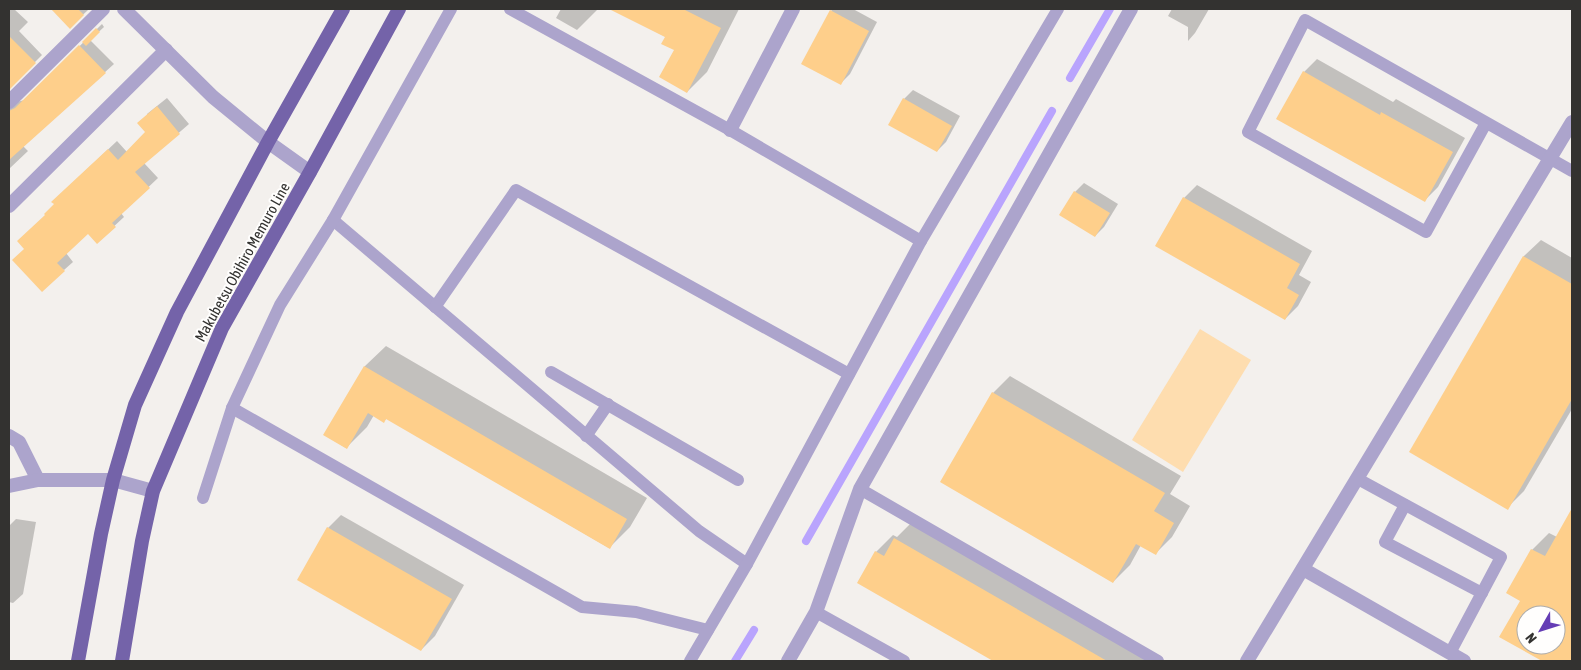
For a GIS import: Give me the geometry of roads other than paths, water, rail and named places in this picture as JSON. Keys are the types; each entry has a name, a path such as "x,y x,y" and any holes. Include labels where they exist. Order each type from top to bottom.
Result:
{"main road":[{"name":"Makubetsu Obihiro Memuro Line","path":"78,661 101,534 113,480 135,405 177,312 268,142 343,9"},
{"name":"Makubetsu Obihiro Memuro Line","path":"122,661 152,491 222,328 399,9"}],"street":[{"path":"9,102 103,9"},
{"path":"124,9 213,97 268,142 310,172"},
{"path":"730,130 792,9"},
{"path":"788,661 816,612 860,489 1131,9"},
{"path":"9,206 166,50"},
{"path":"1247,661 1572,122"},
{"path":"9,436 19,442 38,480"},
{"path":"9,486 38,480 113,480 152,491"},
{"path":"1303,569 1464,661"}],"lane":[{"path":"203,498 232,408 280,305 333,220 451,9"},
{"path":"510,9 730,130 921,241"},
{"path":"690,661 747,564 921,241 1058,9"},
{"path":"1486,123 1426,232 1248,132 1305,20 1572,171"},
{"path":"435,307 516,190 849,374"},
{"path":"333,220 699,531 747,564"},
{"path":"551,372 738,480"},
{"path":"586,436 608,404"},
{"path":"232,408 582,607 636,612 708,630"},
{"path":"1358,479 1501,557 1450,653"},
{"path":"860,489 1158,661"},
{"path":"1404,505 1385,542 1482,593"},
{"path":"816,612 904,661"}],"waterway":[{"path":"1070,78 1110,9"},
{"path":"806,541 1052,111"},
{"path":"735,661 754,630"}]}
